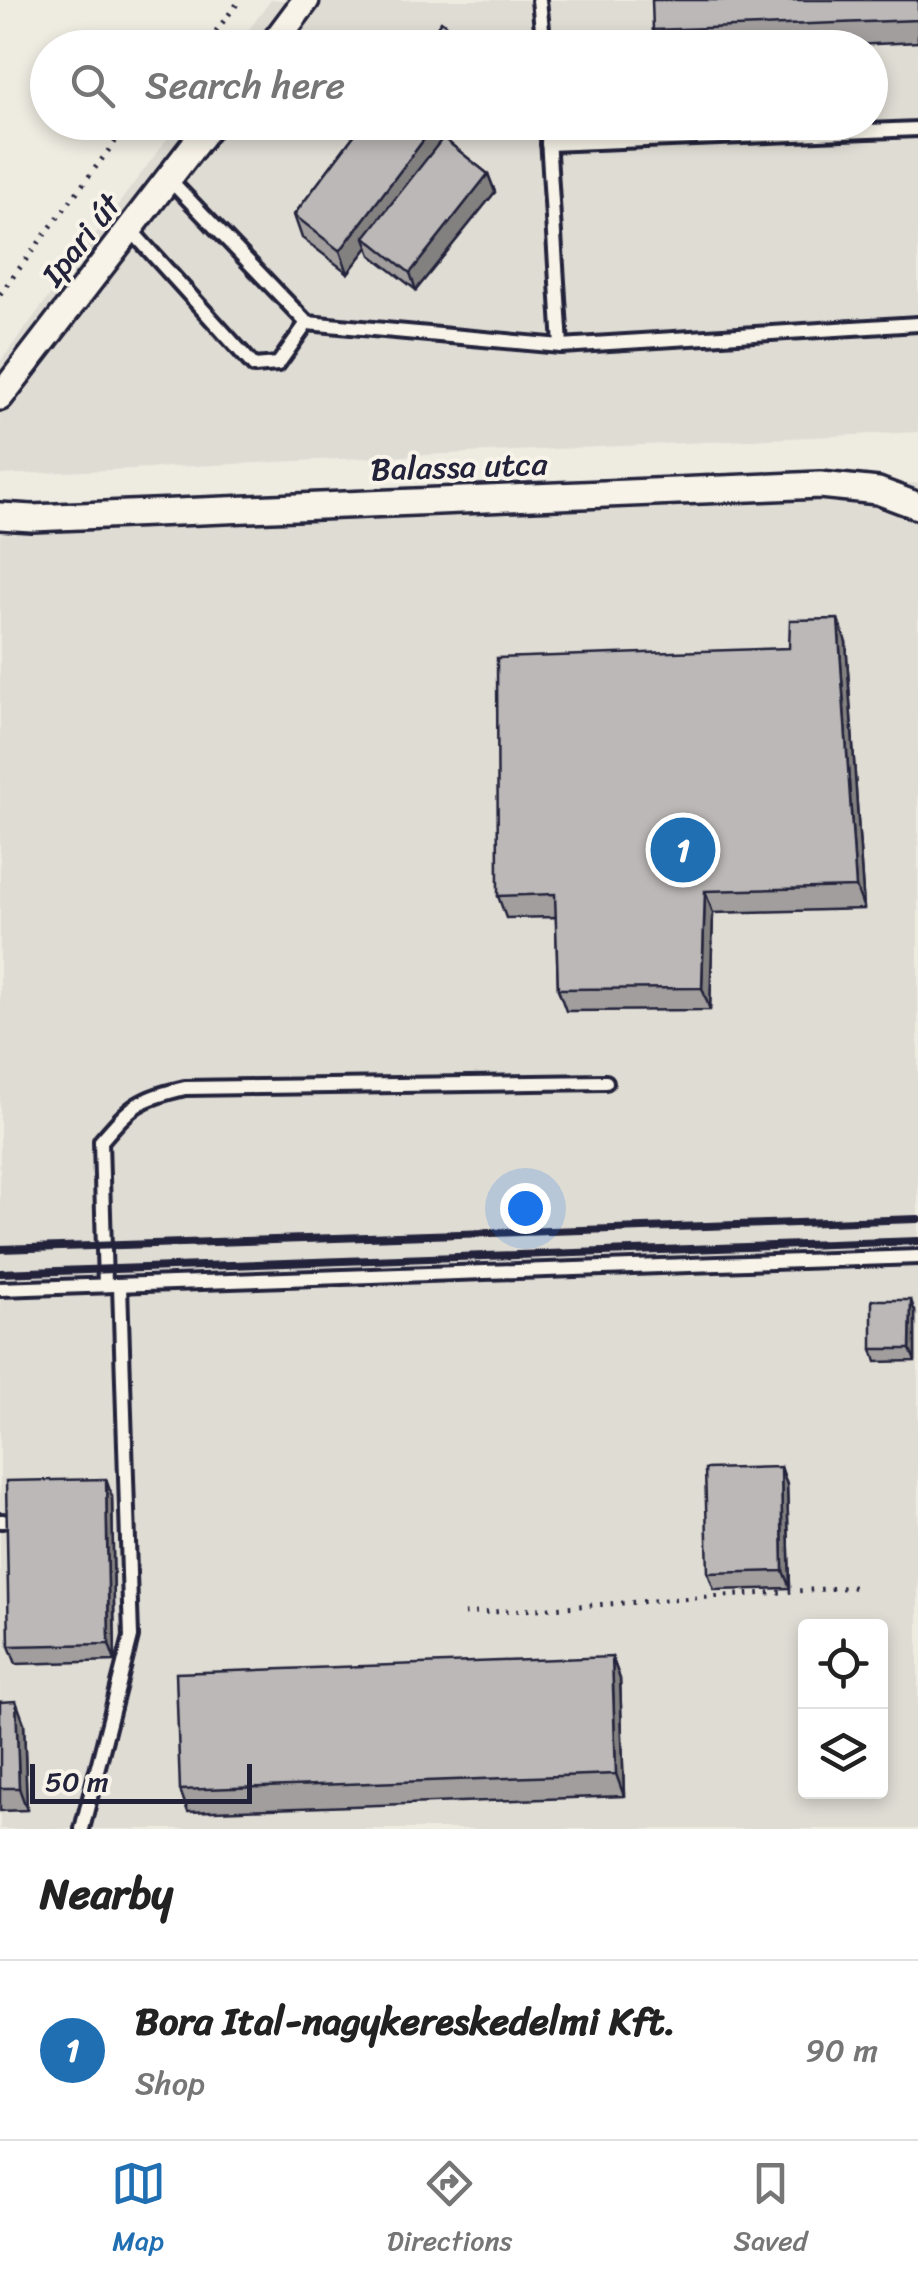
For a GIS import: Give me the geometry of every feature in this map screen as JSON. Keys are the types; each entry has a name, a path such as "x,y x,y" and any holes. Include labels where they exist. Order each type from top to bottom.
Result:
{"street":[{"path":"284,30 306,0"},
{"name":"Ipari út","path":"0,397 198,140"},
{"name":"Balassa utca","path":"0,516 820,485 878,491 918,506"}],"lane":[{"path":"539,0 542,30"},
{"path":"888,130 918,129"},
{"path":"548,140 561,346"},
{"path":"548,144 647,140"},
{"path":"169,179 307,323 561,346 918,324"},
{"path":"130,230 254,366 278,364 307,323"},
{"path":"105,1286 101,1141 132,1105 154,1096 185,1088 606,1082"},
{"path":"0,1289 918,1257"},
{"path":"82,1829 131,1636 120,1285"}],"path":[{"path":"217,30 240,0"},
{"path":"0,294 116,140"},
{"path":"464,1614 854,1587"}],"shaded area":[{"path":"271,0 918,0 918,432 0,475 0,362 166,140 888,140 888,30 249,30"},
{"path":"918,483 918,1829 0,1829 0,534"}],"building":[{"path":"652,0 918,0 918,20 653,30"},
{"path":"441,21 453,30 434,30"},
{"path":"350,140 423,140 340,251 294,215"},
{"path":"441,140 488,174 410,273 365,237"},
{"path":"838,619 856,887 705,891 702,988 558,989 555,894 498,896 497,658 789,648 790,620"},
{"path":"872,1300 911,1300 910,1349 872,1349"},
{"path":"781,1467 783,1571 708,1573 705,1469"},
{"path":"106,1479 109,1644 9,1646 6,1481"},
{"path":"612,1657 616,1774 180,1790 176,1673"},
{"path":"16,1701 19,1788 0,1788 0,1702"}],"railway":[{"path":"0,1249 918,1219"},
{"path":"0,1273 918,1241"}],"place":[{"name":"Bora Ital-nagykereskedelmi Kft.","path":"683,850"}]}
